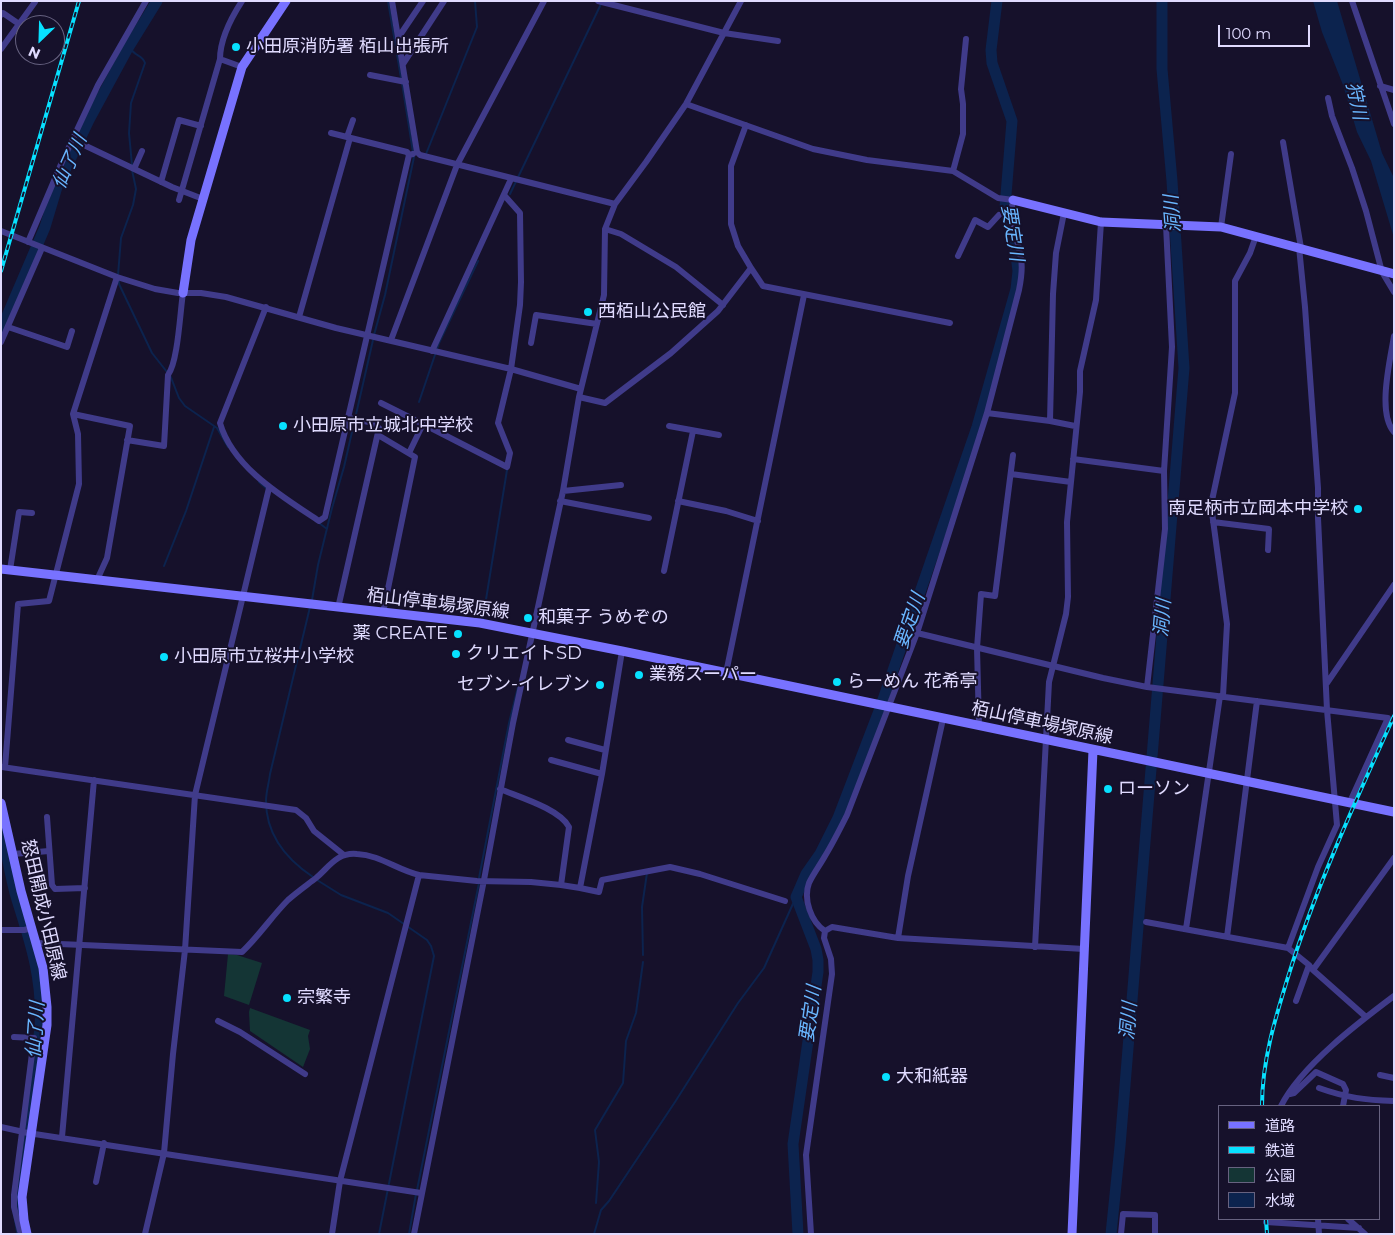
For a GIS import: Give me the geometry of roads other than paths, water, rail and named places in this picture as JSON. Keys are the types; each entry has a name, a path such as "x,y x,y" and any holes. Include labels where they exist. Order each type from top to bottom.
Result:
{"main road":[{"path":"183,293 192,240 242,67 286,1"},
{"path":"1013,200 1101,222 1221,227 1300,247 1389,273"},
{"name":"栢山停車場塚原線","path":"6,570 480,623 1394,812"},
{"path":"1072,1234 1093,750"},
{"name":"怒田開成小田原線","path":"1,803 29,929 37,943 47,1007 39,1038 27,1132 22,1197 23,1232"}],"street":[{"path":"30,243 62,162 90,101 146,1"},
{"path":"179,200 220,59 226,30 242,1"},
{"path":"392,1 406,82 415,154"},
{"path":"398,38 423,1"},
{"path":"403,64 444,1"},
{"path":"391,340 457,165 544,1"},
{"path":"598,1 724,33 778,41"},
{"path":"414,1234 481,881 531,633 563,492 579,397 604,295 605,229 615,204 686,104 741,1"},
{"path":"1352,1 1394,124"},
{"path":"26,15 35,2"},
{"path":"1,15 3,13 15,21"},
{"path":"1,49 15,30"},
{"path":"954,172 963,134 961,89 966,39"},
{"path":"220,59 242,67"},
{"path":"370,75 406,82"},
{"path":"1380,86 1394,90"},
{"path":"1328,98 1332,116 1389,273 1394,292"},
{"path":"686,104 812,148 866,160 954,172 998,198 1013,200 1011,211 1021,260 1022,276 1012,319 987,412 917,633 847,815 809,884 808,906 817,926 825,931"},
{"path":"161,182 179,120 201,126"},
{"path":"299,317 353,120"},
{"path":"746,125 730,166 731,224 738,246 763,286 950,323"},
{"path":"330,133 615,204"},
{"path":"1283,142 1300,247 1305,307 1318,488 1327,710 1337,825 1318,867 1288,948"},
{"path":"86,146 161,182 203,199"},
{"path":"135,170 142,151"},
{"path":"266,307 220,423 230,445 268,491 319,521 326,517 367,335 410,158 415,154"},
{"path":"1221,227 1231,154"},
{"path":"432,351 511,179"},
{"path":"381,403 507,467 510,453 498,423 511,369 521,290 521,230 520,213 504,195"},
{"path":"1050,421 1053,294 1056,253 1064,213"},
{"path":"958,256 975,220 988,227 999,215"},
{"path":"1035,947 1049,682 1066,614 1068,597 1067,522 1070,482 1080,392 1080,371 1096,300 1101,222"},
{"path":"1147,687 1165,529 1164,471 1172,347 1166,225"},
{"path":"605,229 621,234 676,267 723,305"},
{"path":"1,231 155,290 201,293 226,297 336,328 511,369 581,389"},
{"path":"1186,929 1221,696 1227,624 1211,505 1235,393 1235,281 1250,253 1256,236"},
{"path":"1,342 42,248"},
{"path":"579,397 605,403 671,353 718,311 751,268"},
{"path":"118,277 73,414 78,434 79,484 57,575 49,601 18,604 3,767 296,810 306,818 314,831 344,855"},
{"path":"127,440 164,446 170,373 183,293"},
{"path":"726,673 804,295"},
{"path":"531,343 536,315 597,324"},
{"path":"8,327 68,347 72,331"},
{"path":"1394,336 1386,386 1386,408 1389,427 1394,432"},
{"path":"987,412 1076,426"},
{"path":"73,414 130,426 107,558 97,580"},
{"path":"338,608 380,428 369,422 348,418"},
{"path":"409,453 424,424"},
{"path":"669,426 719,435"},
{"path":"664,571 693,430"},
{"path":"378,434 415,457 383,612"},
{"path":"979,726 978,648 981,594 995,596 1013,455"},
{"path":"1073,459 1164,471"},
{"path":"1010,474 1070,482"},
{"path":"563,492 621,485"},
{"path":"145,1234 164,1153 185,950 195,795 268,491"},
{"path":"560,501 649,518"},
{"path":"678,502 726,511 758,521"},
{"path":"6,570 19,512 32,513"},
{"path":"1213,522 1269,529 1268,550"},
{"path":"1327,684 1394,585"},
{"path":"917,633 1147,687 1388,718 1349,804"},
{"path":"580,888 602,774 622,651"},
{"path":"1227,937 1257,701"},
{"path":"898,938 908,876 943,719"},
{"path":"568,740 605,750"},
{"path":"551,760 602,774"},
{"path":"62,1137 79,944 87,903 85,888 94,780"},
{"path":"500,789 540,806 566,821 569,827 561,885"},
{"path":"47,816 52,885 55,889 85,888"},
{"path":"13,854 49,851"},
{"path":"37,943 242,952 289,899 337,858 354,853 380,859 410,873 419,875 481,881 561,885 599,892 602,880 670,867 700,874 785,901"},
{"path":"1296,1001 1311,968 1394,858"},
{"path":"332,1234 340,1181 419,875"},
{"path":"1146,922 1288,948 1366,1017"},
{"path":"825,931 832,927 898,938 1084,949"},
{"path":"1,930 29,929"},
{"path":"811,1234 806,1155 832,974 831,959 824,938 825,931"},
{"path":"1282,1105 1286,1095 1318,1060 1366,1017 1394,996"},
{"path":"218,1022 240,1032 305,1074"},
{"path":"14,1037 39,1038"},
{"path":"1286,1095 1294,1093 1316,1072 1343,1084 1345,1087 1343,1105"},
{"path":"1380,1075 1394,1078"},
{"path":"1319,1088 1344,1097 1394,1101"},
{"path":"1,1128 421,1193"},
{"path":"96,1182 104,1143"},
{"path":"1121,1234 1123,1214 1154,1215 1155,1234"},
{"path":"1349,1220 1365,1234"},
{"path":"1266,1222 1318,1222 1359,1228"},
{"path":"1318,1222 1319,1234"}],"water":[{"name":"狩川","path":"1313,1 1337,1 1382,153 1394,178 1394,238 1371,161 1357,132 1343,85 1322,32"}],"waterway":[{"name":"仙了川","path":"1,330 45,227 57,187 89,120 128,48 157,1"},
{"path":"388,1 401,78"},
{"path":"426,154 477,27 475,1"},
{"name":"要定川","path":"798,1234 793,1144 818,972 818,960 816,949 796,897 806,874 820,854 838,818 879,711 977,427 1016,289 1018,271 1015,247 1005,207 1012,121 992,63 991,50 997,1"},
{"name":"洞川","path":"1111,1234 1120,1146 1184,368 1172,181 1162,69 1162,1"},
{"path":"510,194 601,4"},
{"path":"129,46 145,63 131,103 129,133 132,165"},
{"path":"402,83 413,152"},
{"path":"374,335 385,295 414,157"},
{"path":"118,275 121,238 133,205 136,189 132,170"},
{"path":"419,402 439,343 478,261"},
{"path":"119,279 119,284 152,353 167,372"},
{"path":"312,600 318,565 344,467 373,340"},
{"path":"170,375 179,398 185,406 217,428 228,447"},
{"path":"164,566 186,511 214,427"},
{"path":"483,618 507,470"},
{"path":"259,482 267,489"},
{"path":"319,523 327,529"},
{"path":"310,607 270,774 266,801 270,825 279,845 294,862 313,877"},
{"path":"479,878 509,723 518,687"},
{"name":"仙了川","path":"1,829 15,891 35,963 40,994 40,1028 18,1188 17,1206 22,1234"},
{"path":"643,955 642,907 647,873"},
{"path":"317,880 341,895 388,913 427,940 434,956 379,1234"},
{"path":"417,1190 479,883"},
{"path":"594,1234 601,1210 609,1201 675,1102 738,1003 764,968 796,897"},
{"path":"596,1203 599,1162 595,1130 623,1083 626,1041 636,1013 643,962"},
{"path":"409,1234 416,1194"}],"railway":[{"path":"1,271 79,1"},
{"path":"1262,1105 1264,1073 1270,1040 1299,943 1337,845 1394,716"},
{"path":"1266,1220 1267,1234"}],"place":[{"name":"小田原消防署 栢山出張所","path":"236,47"},
{"name":"西栢山公民館","path":"588,312"},
{"name":"小田原市立城北中学校","path":"283,426"},
{"name":"南足柄市立岡本中学校","path":"1358,509"},
{"name":"和菓子 うめぞの","path":"528,618"},
{"name":"薬 CREATE","path":"458,634"},
{"name":"クリエイトSD","path":"456,654"},
{"name":"小田原市立桜井小学校","path":"164,657"},
{"name":"業務スーパー","path":"639,675"},
{"name":"らーめん 花希亭","path":"837,682"},
{"name":"セブン-イレブン","path":"600,685"},
{"name":"ローソン","path":"1108,789"},
{"name":"宗繁寺","path":"287,998"},
{"name":"大和紙器","path":"886,1077"}]}
